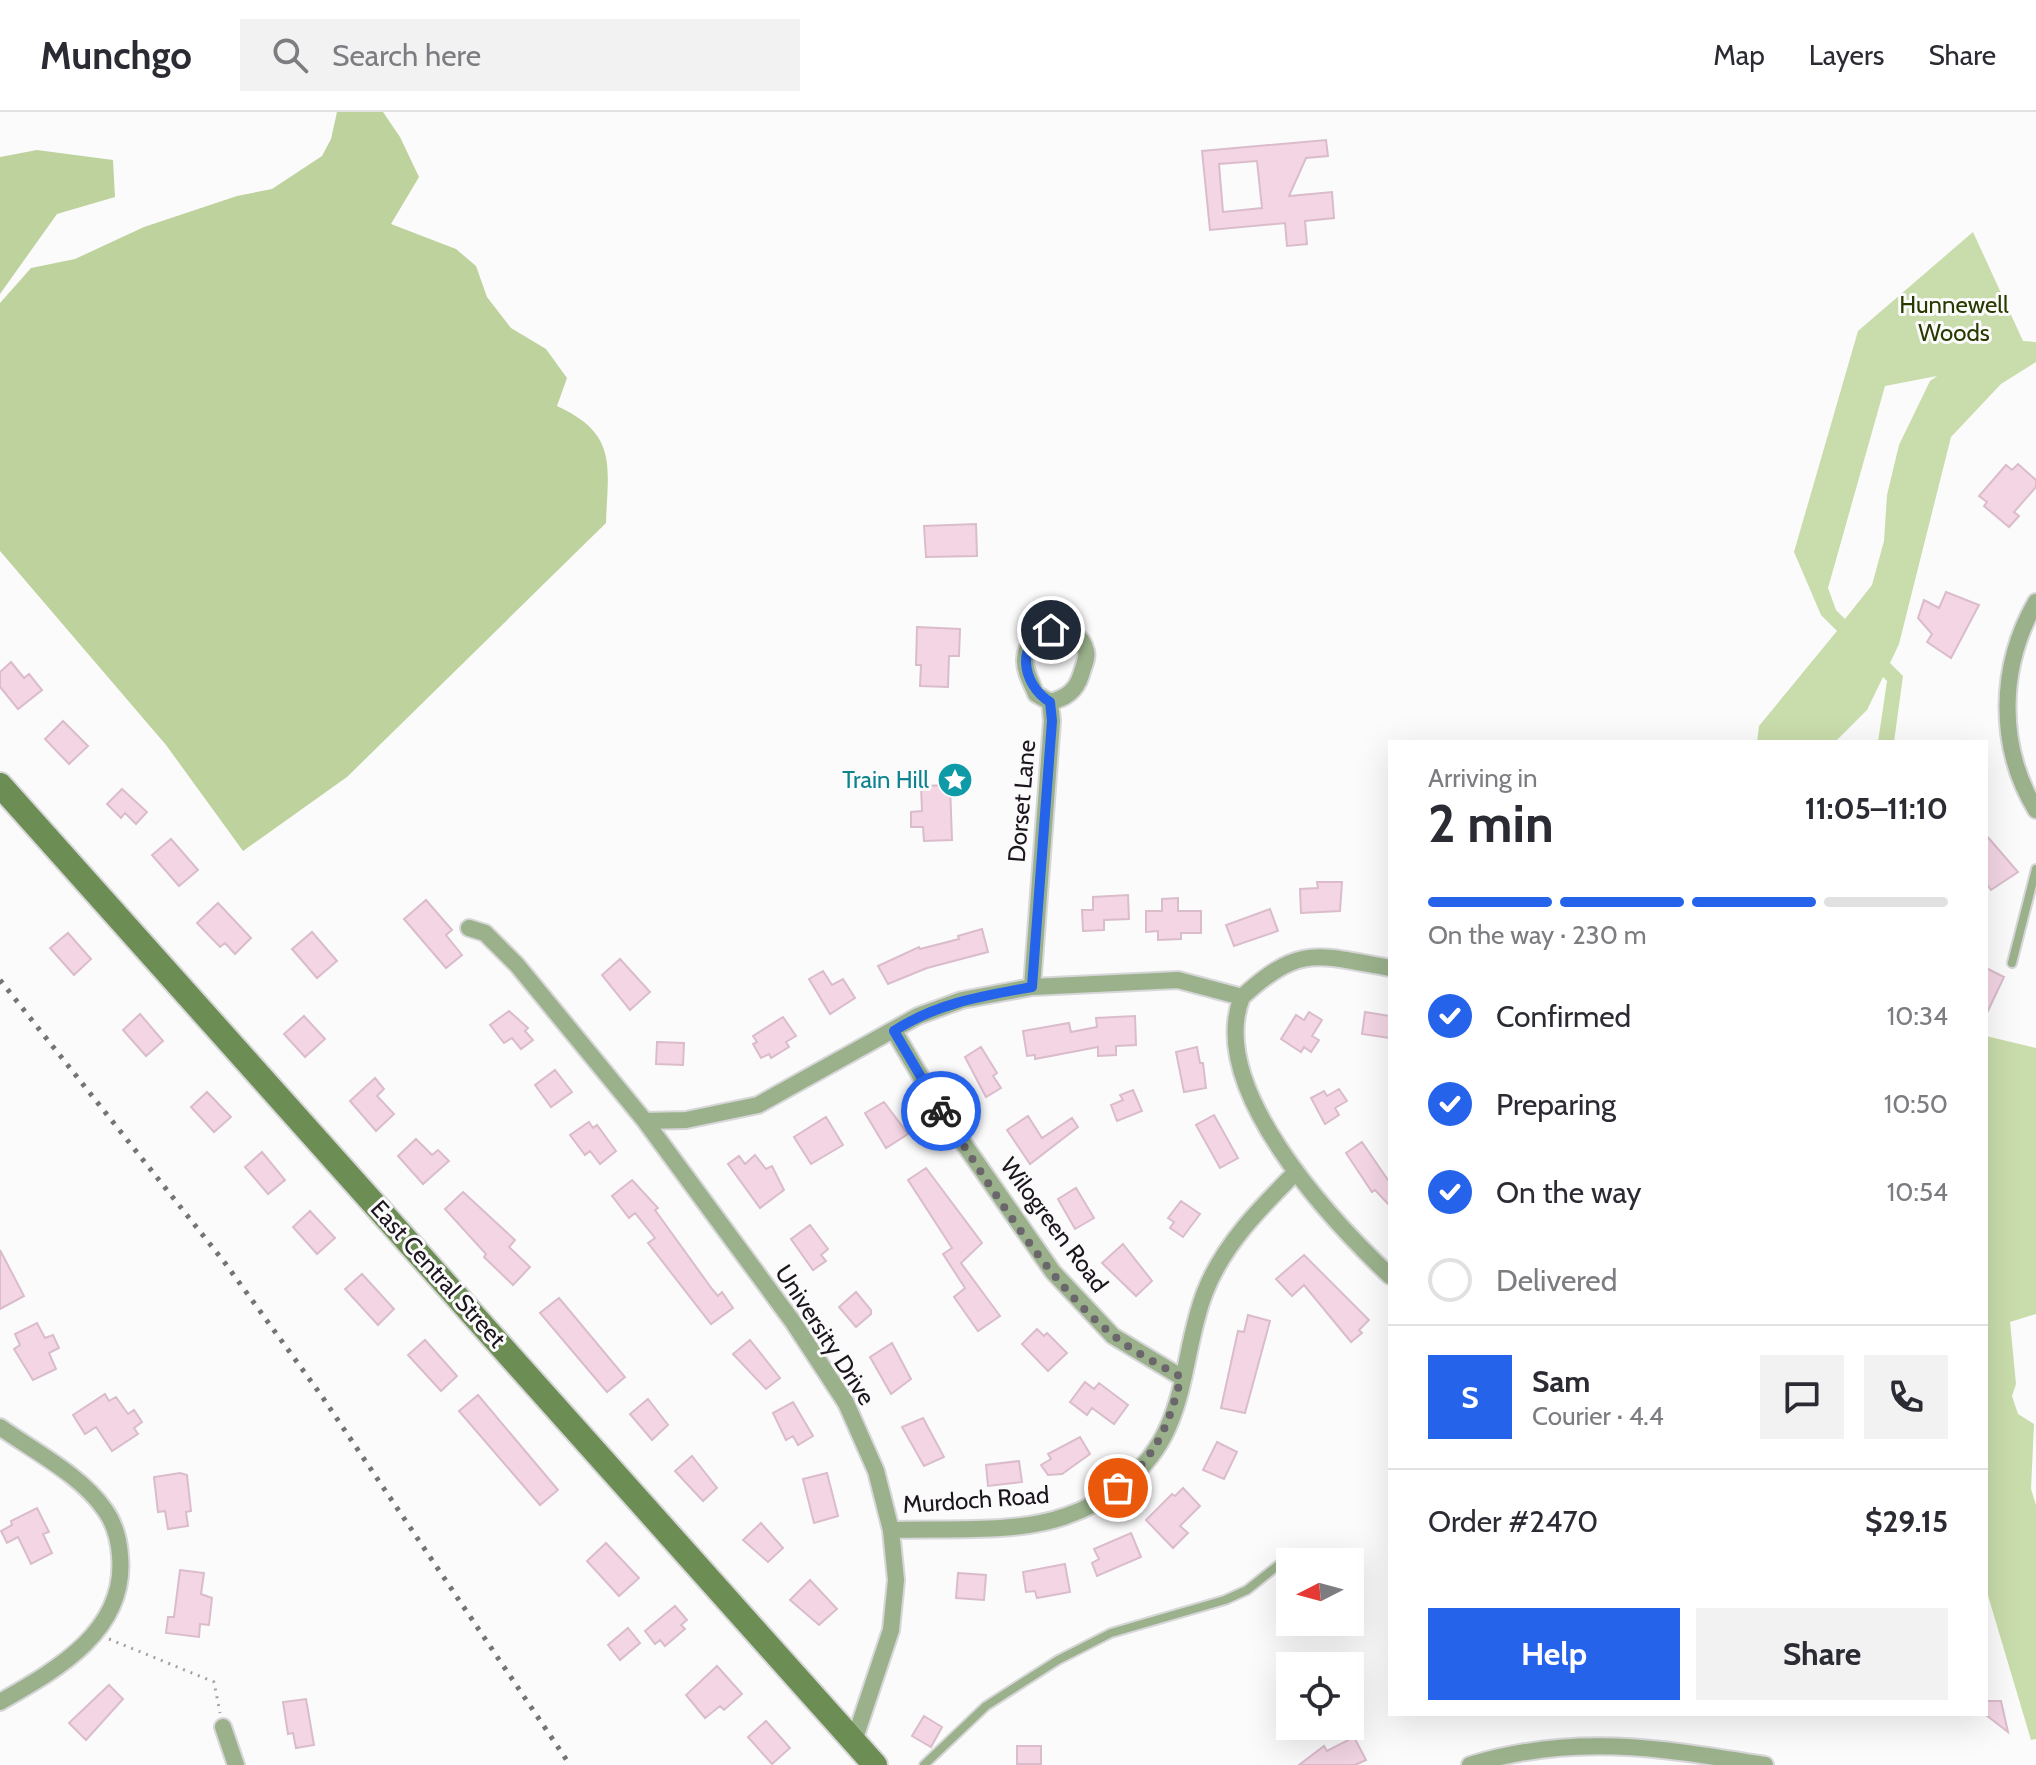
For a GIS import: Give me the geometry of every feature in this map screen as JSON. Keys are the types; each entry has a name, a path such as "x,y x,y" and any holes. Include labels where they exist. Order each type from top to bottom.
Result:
{"main road":[{"name":"East Central Street","path":"0,785 875,1765"}],"street":[{"path":"2036,602 2014,654 2007,715 2015,762 2036,810"},
{"path":"1065,631 1083,642 1087,654 1078,685 1064,698 1050,702 1036,694 1024,661 1028,643 1038,634 1065,631"},
{"name":"Dorset Lane","path":"1032,987 1049,781 1050,702"},
{"name":"University Drive","path":"469,928 485,933 555,1009 645,1121 793,1322 846,1403 876,1471 891,1530 896,1580 891,1630 854,1741"},
{"path":"1388,968 1310,956 1289,961 1242,997 1234,1018 1236,1051 1254,1101 1296,1172 1388,1274"},
{"path":"645,1121 686,1120 758,1105 918,1016 962,1000 1032,987 1178,980 1242,997"},
{"name":"Wilogreen Road","path":"894,1031 941,1111 1053,1272 1113,1336 1181,1377"},
{"name":"Murdoch Road","path":"891,1530 1029,1523 1064,1517 1103,1501 1132,1476 1168,1427 1205,1291 1251,1217 1296,1172"},
{"path":"0,1427 77,1482 104,1509 113,1523 119,1542 120,1581 108,1617 94,1635 72,1655 0,1702"},
{"path":"223,1727 236,1765"},
{"path":"1470,1765 1535,1750 1614,1743 1765,1765"}],"lane":[{"path":"2012,963 2036,869"},
{"path":"924,1765 986,1706 1058,1660 1111,1633 1225,1600 1247,1590 1276,1567"}],"path":[{"path":"94,1635 115,1640 214,1682 223,1727"}],"green space":[{"path":"337,112 383,112 400,137 419,177 391,224 456,249 476,266 487,297 511,328 546,349 567,378 557,406 591,428 605,453 608,484 606,523 347,777 243,851 166,745 0,551 0,303 31,268 75,259 144,227 237,196 272,189 322,156 331,139"},
{"path":"37,150 113,160 115,197 57,214 0,294 0,157"},
{"name":"Hunnewell Woods","path":"1973,232 2023,341 2036,342 2036,362 2001,384 1951,437 1899,644 1890,663 1903,676 1894,740 1878,740 1887,681 1883,677 1867,710 1837,740 1757,740 1759,726 1837,631 1821,615 1794,552 1858,331","holes":["1937,376 1930,381 1899,445 1887,495 1884,541 1872,585 1845,619 1836,610 1828,588 1885,386"]},
{"path":"1988,1036 2036,1048 2036,1314 2010,1322 2016,1384 2012,1396 2018,1414 2034,1424 2031,1489 2036,1505 2036,1739 2031,1740 1988,1596"}],"building":[{"path":"1326,140 1328,156 1306,158 1289,196 1332,192 1334,218 1305,221 1307,244 1287,246 1285,223 1210,230 1202,151","holes":["1257,161 1262,208 1223,212 1219,164"]},
{"path":"2018,464 2036,480 2036,487 2014,512 2019,516 2009,527 1984,506 1987,502 1979,496 2006,465 2012,470"},
{"path":"976,524 977,556 926,557 924,526"},
{"path":"1946,592 1979,605 1951,658 1927,642 1932,634 1918,618 1924,600 1939,608"},
{"path":"917,627 960,629 959,656 949,656 948,687 920,686 921,665 916,665"},
{"path":"11,662 24,678 29,674 42,690 18,709 0,687 0,672"},
{"path":"63,721 88,746 69,764 45,739"},
{"path":"950,785 952,840 924,841 923,827 911,827 911,812 922,811 921,786"},
{"path":"122,789 147,812 136,824 125,813 121,818 107,804"},
{"path":"1988,837 2018,872 1991,890 1988,886"},
{"path":"171,839 198,870 179,886 152,855"},
{"path":"1317,882 1342,882 1340,911 1301,913 1300,889 1318,888"},
{"path":"1128,895 1129,919 1104,920 1104,930 1083,931 1082,910 1093,910 1093,897"},
{"path":"1178,898 1178,911 1201,911 1201,933 1181,933 1181,939 1158,940 1158,931 1146,932 1146,911 1162,911 1162,899"},
{"path":"426,900 452,930 446,935 462,955 446,968 404,919"},
{"path":"218,903 251,938 235,954 225,943 220,947 197,923"},
{"path":"1270,909 1278,931 1234,946 1226,925"},
{"path":"982,929 988,952 927,968 888,984 878,966 919,947 959,939 958,936"},
{"path":"312,932 337,961 317,978 292,949"},
{"path":"68,933 91,959 74,975 50,948"},
{"path":"620,959 650,992 630,1010 602,975"},
{"path":"1988,969 2004,977 1988,1011"},
{"path":"823,971 832,985 843,979 855,998 830,1014 809,979"},
{"path":"509,1011 528,1028 525,1031 533,1040 521,1049 512,1038 504,1043 490,1025"},
{"path":"1309,1012 1322,1020 1312,1036 1319,1040 1311,1052 1304,1047 1301,1052 1281,1039 1296,1015 1304,1020"},
{"path":"1365,1012 1388,1016 1388,1038 1362,1034"},
{"path":"140,1014 163,1041 146,1056 123,1030"},
{"path":"304,1016 325,1039 305,1057 284,1034"},
{"path":"1135,1016 1136,1045 1116,1046 1116,1055 1098,1056 1098,1047 1035,1059 1035,1055 1027,1056 1023,1031 1069,1023 1071,1032 1097,1027 1096,1018"},
{"path":"783,1017 796,1036 786,1042 789,1047 771,1058 769,1054 761,1058 753,1044 757,1042 753,1036"},
{"path":"657,1042 684,1043 683,1065 656,1064"},
{"path":"981,1047 997,1073 993,1076 1001,1088 986,1097 965,1057"},
{"path":"1197,1047 1200,1063 1203,1063 1206,1088 1184,1092 1176,1052"},
{"path":"555,1070 572,1092 551,1107 535,1085"},
{"path":"375,1078 384,1089 377,1096 394,1114 376,1131 350,1101"},
{"path":"1339,1089 1347,1101 1335,1108 1339,1115 1325,1124 1311,1098 1324,1091 1327,1096"},
{"path":"1133,1090 1142,1111 1117,1121 1111,1105 1123,1100 1120,1095"},
{"path":"207,1092 231,1117 214,1132 191,1107"},
{"path":"884,1102 908,1134 886,1148 865,1113"},
{"path":"1214,1115 1238,1158 1220,1168 1196,1125"},
{"path":"1028,1116 1042,1138 1072,1118 1078,1127 1030,1164 1007,1130"},
{"path":"826,1117 843,1145 811,1164 794,1137"},
{"path":"589,1122 593,1128 597,1125 616,1151 600,1164 590,1151 585,1155 570,1135"},
{"path":"416,1139 432,1155 438,1150 449,1161 423,1184 398,1156"},
{"path":"1362,1142 1388,1180 1388,1204 1375,1190 1372,1192 1346,1153"},
{"path":"262,1152 285,1180 268,1194 245,1167"},
{"path":"755,1155 766,1169 772,1166 784,1190 760,1208 728,1164 739,1156 745,1164"},
{"path":"926,1168 982,1243 961,1263 1000,1316 978,1331 954,1297 965,1288 943,1254 952,1248 908,1180"},
{"path":"632,1180 658,1208 655,1210 712,1289 718,1296 722,1292 733,1308 711,1324 648,1243 655,1238 635,1213 629,1218 612,1196"},
{"path":"1076,1188 1094,1218 1075,1229 1058,1199"},
{"path":"463,1192 515,1240 509,1247 530,1267 513,1285 484,1257 486,1254 445,1209"},
{"path":"1181,1201 1200,1214 1183,1237 1170,1228 1174,1222 1168,1218"},
{"path":"310,1211 335,1238 317,1254 293,1227"},
{"path":"810,1225 828,1249 821,1255 826,1261 813,1270 791,1239"},
{"path":"1123,1244 1152,1281 1136,1296 1102,1263"},
{"path":"0,1250 24,1296 0,1309"},
{"path":"1304,1255 1369,1320 1359,1330 1362,1333 1351,1342 1304,1285 1292,1296 1276,1279"},
{"path":"362,1274 394,1309 378,1325 345,1289"},
{"path":"856,1292 871,1314 856,1327 839,1307"},
{"path":"559,1298 625,1377 607,1392 540,1313"},
{"path":"1248,1315 1270,1321 1245,1413 1221,1408 1238,1331 1244,1332"},
{"path":"37,1323 45,1338 53,1335 59,1348 49,1353 56,1369 33,1380 14,1349 20,1345 15,1334"},
{"path":"1037,1329 1044,1336 1047,1333 1067,1353 1048,1371 1022,1344"},
{"path":"425,1340 457,1376 441,1391 408,1355"},
{"path":"750,1340 780,1378 766,1389 733,1354"},
{"path":"892,1343 911,1379 891,1394 870,1357"},
{"path":"1085,1382 1094,1389 1099,1383 1128,1405 1114,1424 1092,1408 1087,1415 1070,1402"},
{"path":"105,1394 109,1401 116,1397 128,1414 134,1410 142,1422 134,1428 138,1434 112,1451 96,1427 85,1434 73,1415"},
{"path":"478,1395 558,1490 540,1505 459,1411"},
{"path":"648,1399 668,1425 652,1440 630,1414"},
{"path":"793,1402 813,1436 798,1445 793,1436 786,1440 773,1413"},
{"path":"923,1418 944,1457 924,1466 902,1427"},
{"path":"1080,1437 1090,1454 1062,1474 1048,1475 1041,1465 1051,1459 1048,1454"},
{"path":"1217,1442 1237,1452 1224,1479 1203,1470"},
{"path":"692,1456 717,1488 703,1501 675,1471"},
{"path":"1019,1461 1022,1482 988,1486 986,1465"},
{"path":"180,1473 187,1475 191,1511 186,1512 188,1526 168,1529 165,1511 158,1512 154,1477"},
{"path":"827,1473 838,1516 814,1523 803,1479"},
{"path":"1183,1488 1200,1506 1180,1526 1188,1533 1173,1548 1146,1520 1172,1494 1175,1496"},
{"path":"37,1508 49,1532 43,1534 52,1553 31,1564 18,1537 7,1543 1,1531 12,1525 11,1521"},
{"path":"761,1523 783,1548 768,1562 743,1540"},
{"path":"1131,1533 1141,1557 1097,1576 1092,1563 1099,1559 1094,1549"},
{"path":"606,1543 639,1578 619,1596 587,1561"},
{"path":"1065,1564 1070,1592 1037,1598 1035,1591 1026,1592 1023,1572"},
{"path":"180,1570 204,1573 201,1594 212,1598 209,1625 200,1624 199,1637 166,1633 168,1617 174,1617"},
{"path":"958,1573 986,1575 984,1600 956,1598"},
{"path":"810,1580 837,1609 819,1625 790,1600"},
{"path":"675,1606 687,1620 681,1625 685,1629 665,1646 660,1640 655,1644 645,1631"},
{"path":"628,1628 640,1643 620,1660 608,1645"},
{"path":"717,1666 742,1694 724,1710 720,1706 705,1718 686,1695"},
{"path":"109,1685 123,1699 86,1740 69,1723"},
{"path":"306,1699 314,1745 296,1748 293,1733 288,1734 283,1702"},
{"path":"1988,1701 2001,1701 2008,1732 1987,1716"},
{"path":"924,1716 942,1727 931,1747 912,1736"},
{"path":"766,1721 790,1748 772,1764 748,1737"},
{"path":"1348,1740 1356,1740 1366,1760 1355,1765 1299,1765 1324,1746 1327,1751"},
{"path":"1017,1746 1041,1746 1041,1764 1017,1764"}],"railway":[{"path":"0,980 225,1263 321,1395 570,1765"}],"way so far":[{"path":"941,1111 1053,1272 1085,1308 1113,1336 1181,1377 1168,1427 1153,1451 1118,1488"}],"place":[{"name":"Train Hill","path":"955,780"}],"route":[{"path":"941,1111 894,1031 918,1016 962,1000 1032,987 1052,721 1050,702 1036,694 1024,661 1028,643 1038,634 1051,630"}]}
